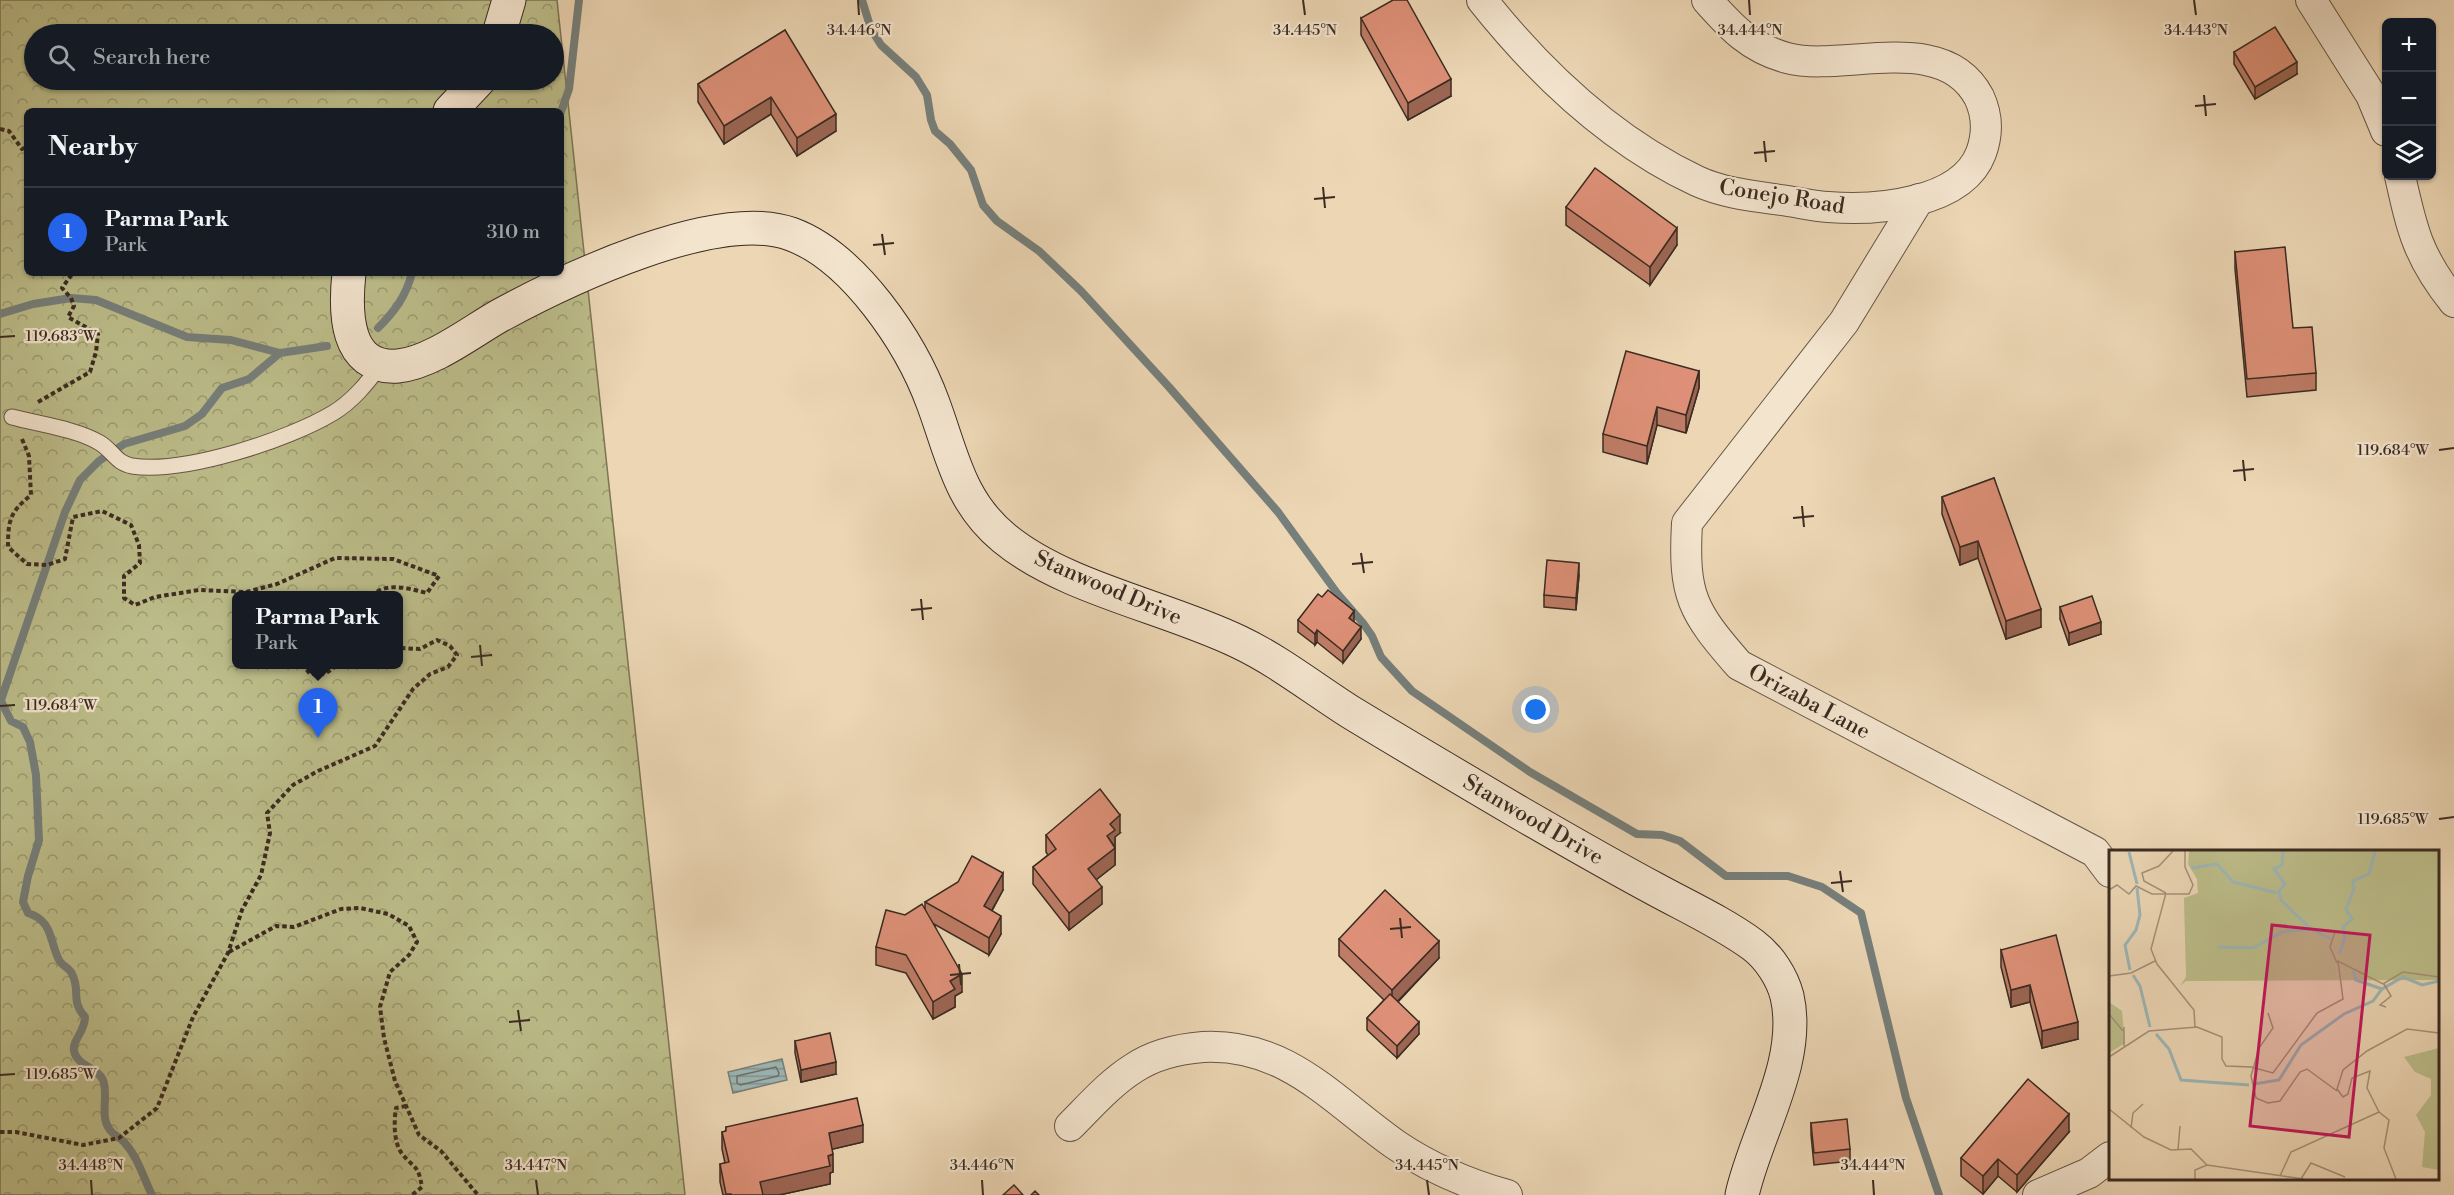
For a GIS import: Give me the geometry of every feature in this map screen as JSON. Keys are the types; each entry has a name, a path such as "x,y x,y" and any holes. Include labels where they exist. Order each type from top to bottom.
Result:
{"main road":[{"path":"503,24 509,0"},
{"path":"453,108 470,90"},
{"name":"Stanwood Drive","path":"381,365 396,366 420,360 531,299 591,272 671,243 750,227 784,231 816,246 858,284 889,322 921,375 933,402 954,466 969,499 984,519 1015,546 1066,574 1211,630 1268,657 1349,711 1599,859 1712,919 1755,946 1765,956 1782,982 1787,996 1788,1049 1780,1081 1750,1164 1742,1195"},
{"path":"349,276 347,309 349,330 360,351 381,365"}],"street":[{"name":"Conejo Road","path":"1482,0 1504,28 1548,74 1605,123 1654,158 1699,182 1748,196 1827,207 1891,206 1947,191 1965,177 1978,160 1986,139 1986,121 1979,97 1965,79 1946,66 1917,60 1883,57 1814,62 1787,58 1761,49 1737,34 1707,0"},
{"path":"2311,0 2371,95 2384,126"},
{"path":"2401,180 2412,231 2420,250 2440,285 2454,302"},
{"name":"Orizaba Lane","path":"1919,198 1844,322 1687,523 1685,556 1688,584 1694,605 1712,635 1738,665 2094,852 2109,871"},
{"path":"1070,1126 1118,1080 1151,1058 1188,1048 1236,1047 1273,1058 1298,1071 1397,1145 1424,1162 1449,1175 1507,1195"},
{"path":"2038,1195 2090,1173 2109,1158"}],"lane":[{"path":"12,417 101,443 117,461 146,467 192,464 264,442 333,413 362,390 381,365"}],"path":[{"path":"0,129 9,130 22,149 24,148"},
{"path":"71,276 62,288 71,298 74,306 68,317 98,334 96,352 90,372 12,417 29,456 31,495 16,507 8,524 8,547 27,564 47,565 65,560 73,517 102,511 131,525 139,545 140,563 124,576 124,598 135,605 155,597 199,590 232,591"},
{"path":"250,591 277,584 335,558 393,559 439,576 427,593 401,586 379,591"},
{"path":"0,1132 16,1132 83,1145 119,1138 157,1107 193,1017 228,953 242,910 261,875 270,833 267,813 293,785 318,771 375,746 412,689 430,674 448,667 457,655 450,646 437,640 420,650 403,648"},
{"path":"306,669 310,674 325,674 332,669"},
{"path":"228,953 276,926 294,927 341,909 360,908 388,914 409,926 417,942 409,955 390,972 380,1007 384,1038 395,1081 419,1135 441,1151 478,1195"},
{"path":"406,1106 396,1108 394,1121 401,1153 418,1169 422,1187 412,1195"}],"green space":[{"path":"0,0 557,0 560,24 24,24 24,90 564,90 564,65 685,1195 0,1195"}],"water":[{"path":"782,1059 787,1080 733,1093 728,1072"}],"building":[{"path":"1393,0 1407,0 1451,79 1408,103 1361,18"},
{"path":"2275,27 2297,62 2255,87 2234,52"},
{"path":"785,30 836,114 797,138 771,97 724,126 698,84"},
{"path":"1595,168 1677,228 1650,267 1566,207"},
{"path":"2285,247 2293,328 2312,327 2316,373 2247,379 2235,252"},
{"path":"1626,351 1699,371 1686,415 1657,407 1647,446 1603,434"},
{"path":"1994,478 2041,609 2006,621 1978,541 1960,547 1942,497"},
{"path":"1547,560 1579,563 1576,598 1544,595"},
{"path":"1328,590 1354,611 1349,618 1361,627 1343,651 1317,630 1315,634 1298,620 1318,594 1322,597"},
{"path":"2092,596 2101,622 2069,633 2060,607"},
{"path":"1100,789 1120,815 1110,824 1115,830 1107,836 1115,848 1088,869 1102,887 1069,913 1033,867 1056,849 1046,835"},
{"path":"972,856 1003,873 984,906 1001,916 989,938 925,902 958,882"},
{"path":"1385,890 1439,941 1392,990 1339,939"},
{"path":"922,904 962,974 950,981 955,989 933,1002 906,955 876,947 886,910 905,915"},
{"path":"2056,935 2078,1022 2042,1031 2030,985 2011,990 2001,950"},
{"path":"1390,994 1419,1022 1397,1046 1367,1018"},
{"path":"830,1033 836,1062 801,1070 795,1041"},
{"path":"2028,1079 2069,1114 2017,1175 1998,1159 1983,1176 1961,1158"},
{"path":"857,1098 863,1125 829,1133 833,1154 828,1156 830,1166 760,1182 763,1195 726,1194 720,1164 729,1162 722,1132 726,1131 726,1127"},
{"path":"1847,1119 1850,1149 1814,1153 1811,1123"},
{"path":"1014,1185 1023,1195 1003,1195"}],"waterway":[{"path":"562,108 569,89 579,0"},
{"path":"862,0 871,29 881,45 916,77 927,95 935,131 950,144 971,170 983,205 997,221 1039,251 1081,291 1169,387 1278,512 1337,593 1363,623 1372,636 1381,657 1412,691 1530,772 1637,834 1662,835 1680,841 1726,876 1788,876 1822,887 1861,913 1906,1098 1939,1195"},
{"path":"378,328 399,303 411,276"},
{"path":"0,314 33,304 71,298 96,300 187,337 231,340 280,353"},
{"path":"0,703 65,512 80,480 99,461 124,444 185,426 202,414 222,388 249,379 280,353 327,346"},
{"path":"1,701 11,721 23,727 30,742 36,775 39,840 23,902 28,913 36,916 46,926 59,960 70,970 75,980 78,1006 85,1017 74,1051 79,1060 103,1080 107,1124 111,1132 122,1140 133,1154 152,1195"}],"place":[{"name":"Parma Park","path":"318,738"}]}
